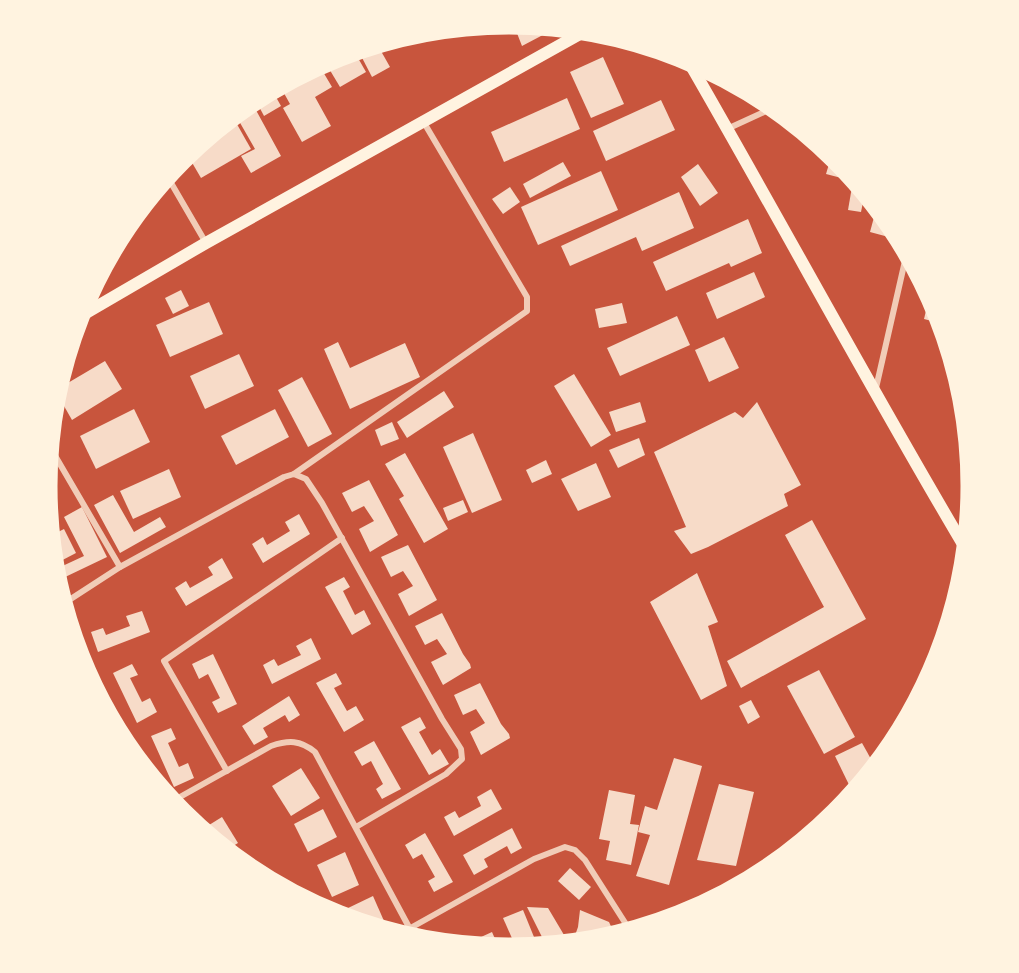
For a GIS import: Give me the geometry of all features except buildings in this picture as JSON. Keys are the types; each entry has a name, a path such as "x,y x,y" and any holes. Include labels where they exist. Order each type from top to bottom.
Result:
{"main road":[{"path":"93,308 573,38"},
{"path":"696,74 960,538"}],"street":[{"path":"728,129 765,112"},
{"path":"70,599 120,567 284,477 294,474 527,311 527,297 423,121"},
{"path":"172,184 206,243"},
{"path":"875,392 905,265"},
{"path":"57,459 120,567"},
{"path":"294,474 306,479 322,503 461,749 462,759 446,774 356,827"},
{"path":"227,771 164,661 342,538"},
{"path":"180,797 271,746 290,741 306,745 315,752 410,929"},
{"path":"410,929 534,859 566,847 575,849 585,860 627,925"}]}
